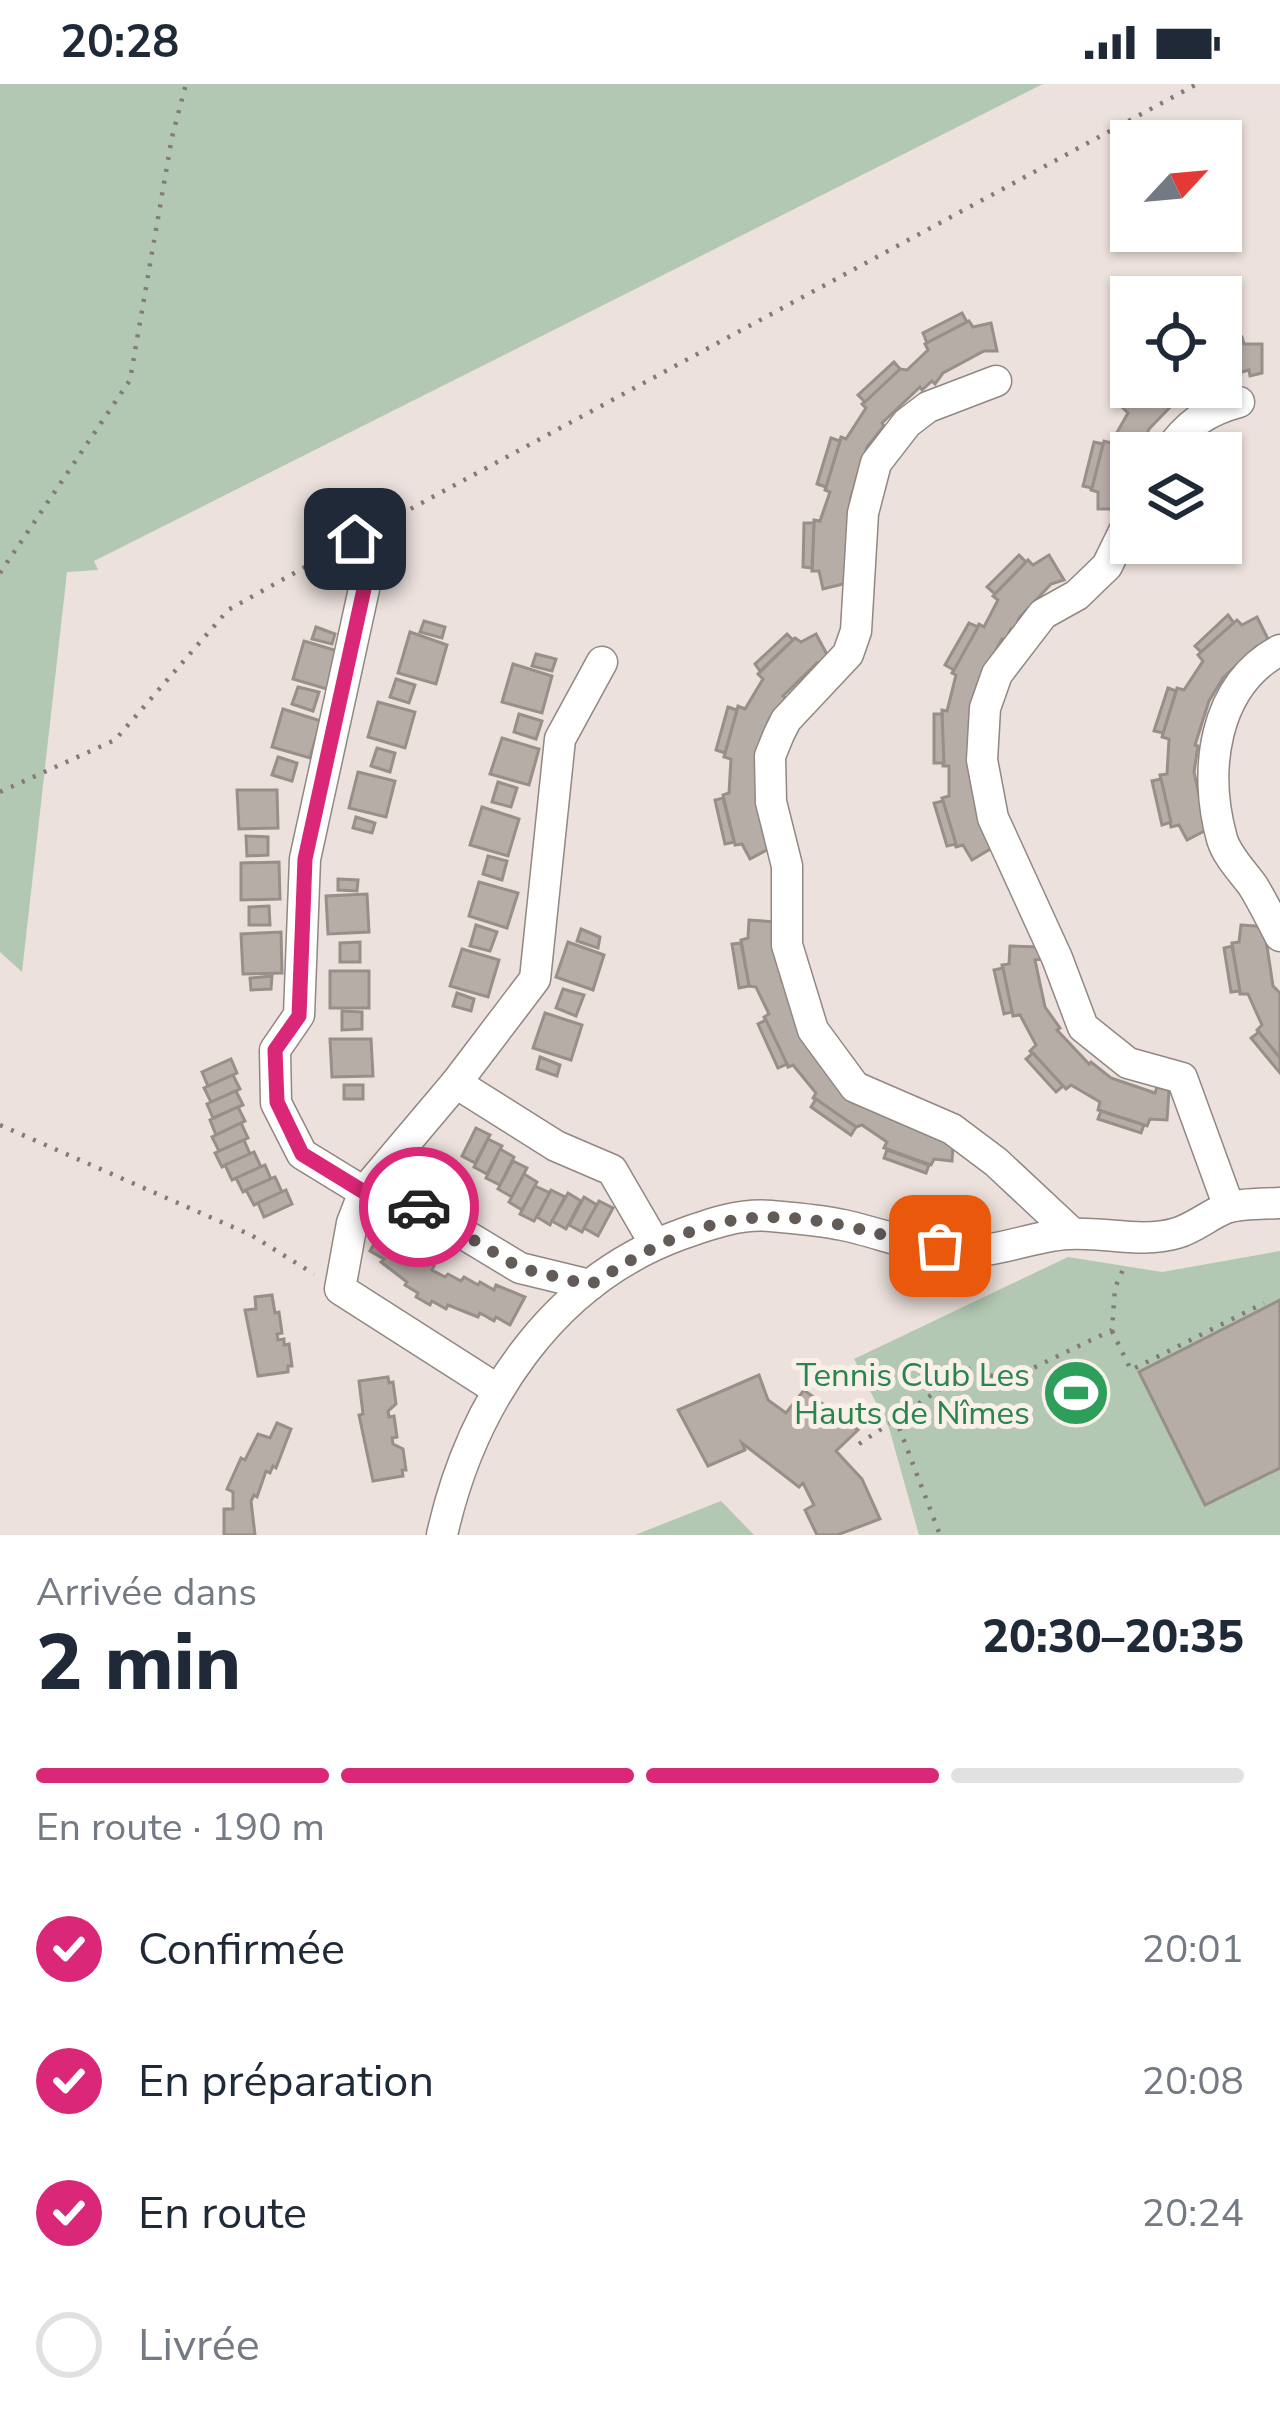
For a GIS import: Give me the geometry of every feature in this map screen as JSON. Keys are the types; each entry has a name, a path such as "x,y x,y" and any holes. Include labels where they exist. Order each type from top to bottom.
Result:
{"street":[{"path":"996,381 928,406 907,423 876,464 863,512 856,631 848,654 786,720 779,734 770,756 771,802 787,866 788,945 813,1030 856,1087 952,1129 996,1162 1072,1233"},
{"path":"1183,432 1215,408"},
{"path":"355,539 364,589 305,859 299,1016 275,1050 277,1102 302,1154 364,1192 419,1207 520,1268 590,1285"},
{"path":"1110,560 1077,596 1043,614 997,674 985,709 982,760 993,818 1083,1027 1128,1063 1182,1078 1229,1207"},
{"path":"1280,650 1256,663 1220,715 1213,782 1223,844 1280,936"},
{"path":"498,1390 340,1289 352,1223 364,1192 535,979 560,739 602,662"},
{"path":"456,1082 556,1147 612,1171 655,1244"},
{"path":"442,1535 452,1493 498,1390 523,1349 554,1314 590,1285 655,1244 718,1222 764,1215 976,1251 1072,1233 1137,1238 1176,1233 1229,1207 1280,1203"}],"path":[{"path":"0,573 130,380 172,137 186,84"},
{"path":"0,792 115,740 228,610 1197,84"},
{"path":"0,1125 251,1235 340,1289"},
{"path":"1137,1238 1115,1288 1112,1330 1131,1370 1264,1303"},
{"path":"860,1444 971,1368 1006,1381 1112,1330"},
{"path":"895,1417 940,1535"}],"green space":[{"path":"0,84 1043,84 94,561 98,570 67,572 22,972 0,952"},
{"name":"Tennis Club Les Hauts de Nîmes","path":"1280,1251 1280,1535 919,1535 889,1428 854,1359 1068,1257 1162,1272"},
{"path":"721,1501 754,1535 635,1535"}],"building":[{"path":"962,313 967,322 927,343 923,333"},
{"path":"969,321 973,327 991,323 997,351 984,351 943,373 935,384 920,387 882,423 867,447 851,497 856,496 851,582 823,589 819,571 812,571 814,520 820,521 830,492 825,490 841,437 846,439 866,408 862,404 928,350 925,344"},
{"path":"1242,337 1244,344 1262,344 1262,373 1250,376 1249,370 1242,372"},
{"path":"894,362 900,369 865,402 858,395"},
{"path":"1123,408 1169,408 1148,432 1117,432 1128,413"},
{"path":"831,438 840,441 826,487 817,484"},
{"path":"1104,441 1110,443 1110,509 1098,509 1098,492 1091,490"},
{"path":"1094,442 1103,444 1092,488 1083,486"},
{"path":"804,523 814,523 812,568 803,567"},
{"path":"1019,555 1026,562 995,594 987,587"},
{"path":"1049,555 1064,580 1051,584 1019,618 977,685 997,845 972,860 963,845 956,847 942,798 949,796 949,766 943,766 942,710 947,711 956,675 952,673 998,600 993,596 1028,560 1033,565"},
{"path":"1228,615 1234,623 1201,652 1195,646"},
{"path":"1257,617 1270,643 1262,651 1257,646 1223,678 1209,701 1195,745 1194,772 1204,817 1212,827 1187,840 1179,825 1171,827 1160,775 1167,774 1169,739 1162,737 1177,688 1184,690 1203,661 1198,655 1237,620 1242,625"},
{"path":"424,621 445,627 442,638 420,632"},
{"path":"969,623 978,627 954,670 945,665"},
{"path":"316,627 335,634 332,644 312,639"},
{"path":"410,632 447,645 436,684 398,673"},
{"path":"787,634 793,640 760,671 755,664"},
{"path":"816,634 830,660 821,668 817,663 783,696 786,698 769,719 757,763 776,845 750,859 742,844 735,845 723,795 729,793 731,759 724,757 738,706 745,709 763,679 758,674 795,638 801,642"},
{"path":"304,641 341,652 330,690 293,679"},
{"path":"536,654 556,659 552,671 532,666"},
{"path":"513,664 552,676 542,713 502,702"},
{"path":"396,679 415,685 409,703 390,697"},
{"path":"298,687 319,692 313,711 292,704"},
{"path":"1168,688 1176,691 1163,733 1154,731"},
{"path":"378,702 415,712 405,748 368,737"},
{"path":"728,707 737,710 725,753 716,750"},
{"path":"283,709 321,721 310,758 272,747"},
{"path":"519,714 542,721 536,739 514,732"},
{"path":"934,714 942,714 944,763 934,763"},
{"path":"502,738 539,749 529,785 490,774"},
{"path":"377,748 395,753 390,772 371,766"},
{"path":"278,757 297,763 292,781 272,775"},
{"path":"358,772 395,781 386,817 349,808"},
{"path":"1161,779 1171,822 1162,825 1152,781"},
{"path":"498,782 517,788 511,807 492,802"},
{"path":"237,790 277,790 278,828 239,829"},
{"path":"723,798 734,842 725,844 715,800"},
{"path":"943,801 956,844 947,846 934,803"},
{"path":"482,807 519,819 508,856 470,845"},
{"path":"356,817 375,823 372,833 353,828"},
{"path":"246,836 268,837 268,855 247,856"},
{"path":"488,856 507,861 502,880 483,874"},
{"path":"279,862 280,899 241,900 241,863"},
{"path":"338,879 358,880 357,891 338,890"},
{"path":"479,882 518,893 507,928 469,916"},
{"path":"367,894 369,932 328,934 326,896"},
{"path":"269,906 270,925 249,925 249,907"},
{"path":"749,920 778,922 774,935 782,981 889,1108 954,1131 952,1161 934,1159 931,1165 884,1148 887,1142 813,1098 816,1093 793,1065 788,1067 764,1017 769,1014 756,987 749,986 741,940 748,938"},
{"path":"476,925 497,932 490,951 470,946"},
{"path":"1241,925 1270,927 1266,940 1273,986 1280,993 1280,1058 1257,1030 1262,1025 1248,994 1240,994 1232,943 1239,942"},
{"path":"581,929 600,937 598,948 577,941"},
{"path":"281,932 282,973 243,974 241,934"},
{"path":"360,942 360,962 340,962 340,943"},
{"path":"568,942 604,955 593,990 556,977"},
{"path":"741,943 749,986 739,988 732,944"},
{"path":"1010,946 1039,947 1042,959 1035,960 1045,1007 1057,1030 1089,1064 1111,1078 1155,1093 1157,1087 1169,1090 1167,1120 1150,1119 1147,1126 1098,1110 1100,1102 1071,1085 1066,1089 1030,1051 1036,1045 1020,1015 1013,1016 1002,965 1009,964"},
{"path":"1232,946 1240,991 1231,992 1224,948"},
{"path":"462,949 499,960 488,997 450,986"},
{"path":"1003,968 1012,1012 1004,1014 994,970"},
{"path":"330,971 369,971 369,1008 330,1008"},
{"path":"272,976 271,989 251,990 250,978"},
{"path":"563,989 584,995 576,1016 556,1008"},
{"path":"457,993 474,999 471,1011 453,1006"},
{"path":"342,1011 362,1012 362,1029 342,1030"},
{"path":"545,1013 582,1025 571,1060 533,1048"},
{"path":"766,1020 787,1064 778,1068 758,1024"},
{"path":"1259,1032 1280,1058 1280,1073 1251,1038"},
{"path":"330,1039 371,1039 373,1076 332,1077"},
{"path":"1033,1053 1063,1086 1056,1092 1026,1059"},
{"path":"540,1057 560,1065 557,1076 537,1069"},
{"path":"231,1059 237,1073 208,1086 202,1072"},
{"path":"233,1075 240,1089 211,1102 204,1088"},
{"path":"344,1085 363,1085 363,1099 344,1099"},
{"path":"236,1091 243,1105 213,1118 207,1104"},
{"path":"816,1099 856,1127 851,1135 811,1107"},
{"path":"238,1107 245,1121 216,1135 210,1120"},
{"path":"1101,1111 1144,1125 1141,1133 1098,1119"},
{"path":"241,1123 248,1138 219,1151 212,1137"},
{"path":"476,1128 490,1135 475,1163 462,1156"},
{"path":"488,1139 502,1146 487,1174 474,1167"},
{"path":"244,1140 250,1154 222,1167 215,1153"},
{"path":"500,1149 514,1157 500,1185 486,1178"},
{"path":"887,1150 929,1165 926,1173 884,1158"},
{"path":"254,1152 261,1167 232,1180 225,1165"},
{"path":"513,1161 527,1168 512,1197 498,1189"},
{"path":"265,1165 271,1179 243,1192 236,1178"},
{"path":"524,1174 537,1182 522,1210 509,1202"},
{"path":"275,1177 282,1192 254,1205 246,1190"},
{"path":"535,1186 550,1193 534,1221 520,1214"},
{"path":"286,1190 292,1204 264,1217 258,1203"},
{"path":"551,1190 565,1197 550,1225 537,1217"},
{"path":"568,1193 581,1201 566,1229 552,1221"},
{"path":"584,1197 597,1205 582,1232 569,1225"},
{"path":"599,1201 613,1208 598,1236 584,1228"},
{"path":"386,1223 434,1266 432,1270 445,1277 448,1274 461,1281 464,1277 494,1290 496,1285 525,1297 510,1325 432,1301 430,1305 416,1297 418,1293 407,1282 381,1262 384,1259 370,1251"},
{"path":"272,1295 282,1333 277,1334 278,1340 289,1344 292,1366 288,1372 258,1376 245,1310 256,1309 255,1297"},
{"path":"1280,1300 1280,1468 1205,1505 1139,1372"},
{"path":"759,1375 768,1400 786,1413 804,1390 858,1430 836,1451 862,1479 880,1519 837,1535 817,1535 805,1510 814,1505 803,1483 799,1487 742,1443 745,1450 708,1466 678,1410"},
{"path":"388,1377 396,1404 388,1411 389,1417 394,1416 397,1437 392,1438 393,1444 403,1449 406,1470 403,1476 373,1481 359,1415 363,1414 359,1381"},
{"path":"277,1423 291,1429 276,1468 266,1471 251,1501 255,1535 224,1535 224,1509 233,1509 233,1492 227,1489 241,1458 245,1460 258,1434 270,1438"}],"way so far":[{"path":"419,1207 520,1268 590,1285 655,1244 718,1222 764,1215 940,1246"}],"place":[{"name":"Tennis Club Les Hauts de Nîmes","path":"1076,1393"}],"route":[{"path":"355,539 364,589 305,859 299,1016 275,1050 277,1102 302,1154 364,1192 419,1207"}]}
